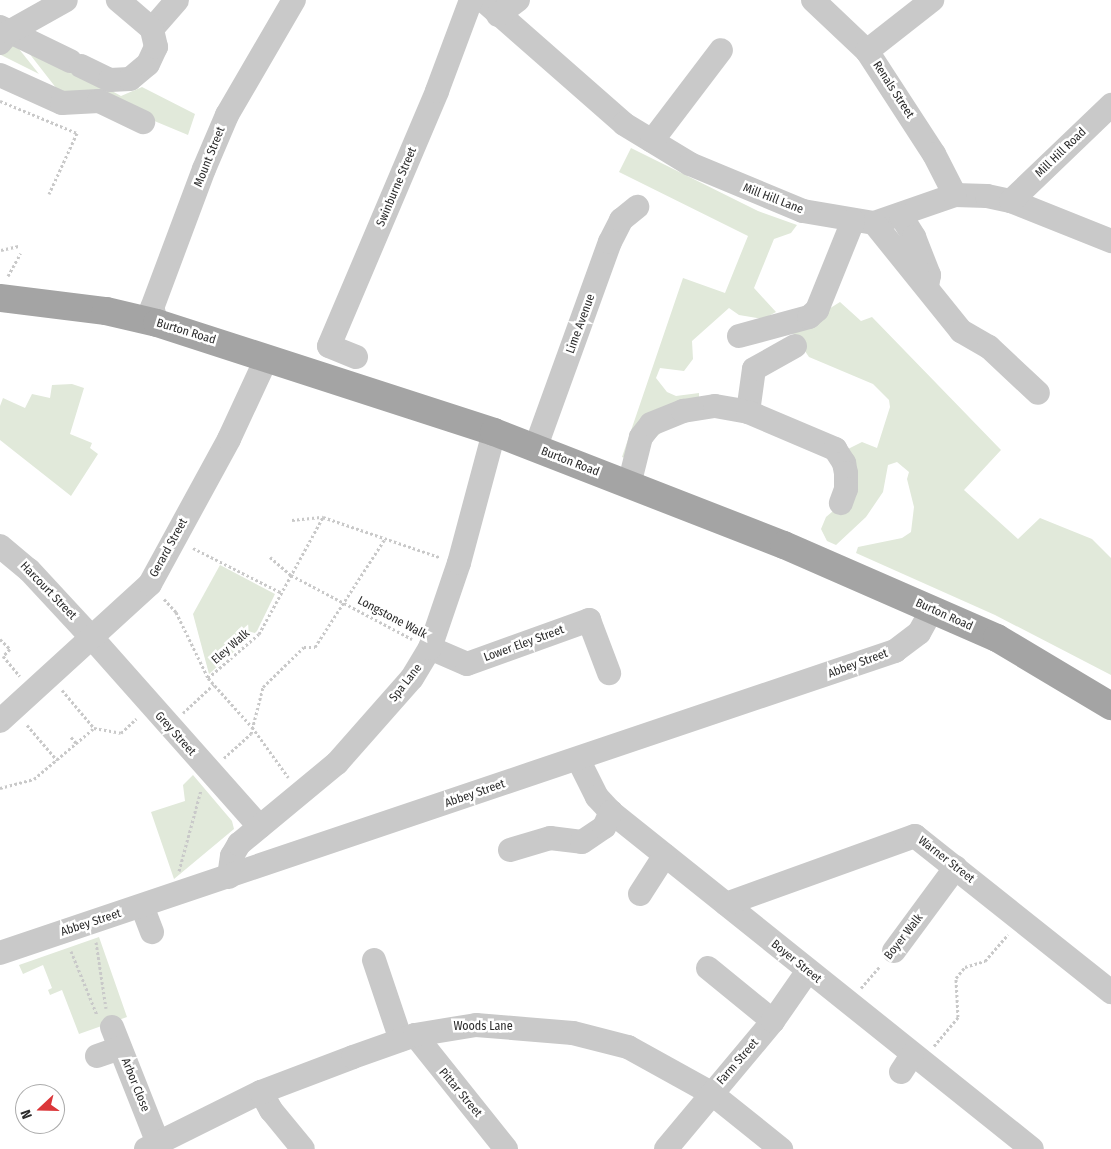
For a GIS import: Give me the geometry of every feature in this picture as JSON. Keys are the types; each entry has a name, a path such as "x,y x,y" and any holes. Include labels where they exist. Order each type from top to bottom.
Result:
{"main road":[{"name":"Burton Road","path":"0,298 106,311 157,323 494,432 784,545 997,638 1111,706"}],"street":[{"name":"Mount Street","path":"157,323 152,308 185,225 204,169 227,115 294,0"},
{"name":"Swinburne Street","path":"356,357 329,346 437,91 471,0"},
{"path":"491,8 518,0"},
{"name":"Renals Street","path":"812,0 867,51 934,154 955,195"},
{"path":"867,51 932,0"},
{"path":"3,34 66,4"},
{"path":"152,29 177,8"},
{"name":"Mill Hill Lane","path":"491,8 592,98 652,141 690,164 794,208 864,222 901,216 955,195 987,196 1011,201 1111,241"},
{"path":"3,34 110,80 130,79 148,64 156,47 152,29 129,10"},
{"path":"652,141 721,50"},
{"path":"0,75 62,103 99,101 143,122"},
{"name":"Mill Hill Road","path":"1011,201 1111,105"},
{"name":"Lime Avenue","path":"536,449 610,242 621,220 637,207"},
{"path":"901,216 914,236 929,275 925,290"},
{"path":"739,336 809,317 817,310 864,222 888,236 925,290 961,331 989,347 1038,393"},
{"path":"748,412 754,369 795,346"},
{"name":"Gerard Street","path":"7,716 94,639 150,584 229,438 267,358"},
{"path":"629,485 641,437 651,424 684,411 715,406 748,412 835,449 844,463 846,474 846,489 841,503"},
{"name":"Spa Lane","path":"229,877 232,856 239,844 337,763 412,678 430,648 459,564 494,432"},
{"name":"Harcourt Street","path":"0,546 29,570 94,639"},
{"name":"Abbey Street","path":"0,953 895,651 919,634 932,610"},
{"name":"Lower Eley Street","path":"430,648 467,664 589,620 610,673"},
{"name":"Grey Street","path":"94,639 168,726 260,827"},
{"name":"Boyer Street","path":"578,759 597,797 611,812 847,1003 911,1062 1032,1149"},
{"path":"510,850 550,838 582,842 604,827 611,812"},
{"name":"Warner Street","path":"726,904 915,836 1111,992"},
{"path":"640,894 664,855"},
{"name":"Boyer Walk","path":"894,951 956,867"},
{"path":"142,906 152,932"},
{"name":"Pittar Street","path":"374,960 408,1038 506,1149"},
{"path":"708,968 774,1021"},
{"name":"Farm Street","path":"669,1145 711,1093 774,1021 807,972"},
{"name":"Woods Lane","path":"152,1146 261,1092 408,1038 476,1025 582,1035 628,1047 711,1093 781,1149"},
{"path":"97,1056 116,1037"},
{"name":"Arbor Close","path":"116,1037 152,1146"},
{"path":"261,1092 271,1110 303,1149"}],"path":[{"path":"0,101 77,133 49,194"},
{"path":"1,250 19,246"},
{"path":"292,520 323,517 459,564"},
{"path":"292,575 323,517"},
{"path":"175,539 282,593"},
{"name":"Longstone Walk","path":"209,771 251,734 263,687 304,647 315,647 386,539"},
{"name":"Longstone Walk","path":"270,557 292,575 430,648"},
{"name":"Eley Walk","path":"208,678 259,634 292,575"},
{"path":"150,584 176,612 208,678 252,727 302,792"},
{"path":"0,638 10,649 3,656 42,684 94,728 120,733 151,706"},
{"path":"168,726 214,684"},
{"path":"7,716 57,760"},
{"path":"0,788 34,779 94,728"},
{"path":"71,737 76,744"},
{"path":"174,895 195,804 209,771"},
{"path":"911,1062 958,1017 956,978 965,968 985,961 996,950 1012,929 1016,915"},
{"path":"93,922 116,1037"},
{"path":"64,932 102,1027 116,1037"},
{"name":"Boyer Walk","path":"847,1003 894,951"}],"green space":[{"path":"11,39 39,74 1,55"},
{"path":"18,39 121,96 142,87 195,114 188,135 104,100 60,93"},
{"path":"631,148 758,211 797,225 791,233 774,239 754,288 776,312 763,319 739,315 729,308 692,341 693,359 684,371 660,368 656,378 667,392 676,396 699,393 699,399 630,460 622,457 683,278 725,293 748,236 619,172"},
{"path":"840,302 861,321 872,317 1001,450 964,490 1018,539 1040,518 1092,539 1111,558 1111,675 995,615 856,553 858,547 902,538 911,532 914,507 907,479 909,472 897,462 888,465 883,492 866,517 836,545 827,541 821,529 826,517 839,506 842,452 862,442 877,448 890,407 889,400 873,384 809,357 792,332"},
{"path":"72,384 84,388 70,434 92,443 90,448 98,454 71,496 0,440 0,406 3,398 25,408 32,394 50,398 52,385"},
{"path":"220,565 275,594 257,631 209,674 193,614"},
{"path":"193,775 232,821 234,829 174,879 151,812 185,801 183,785"},
{"path":"99,937 127,1017 79,1034 62,990 50,995 48,990 52,988 43,965 23,974 19,965"}]}
